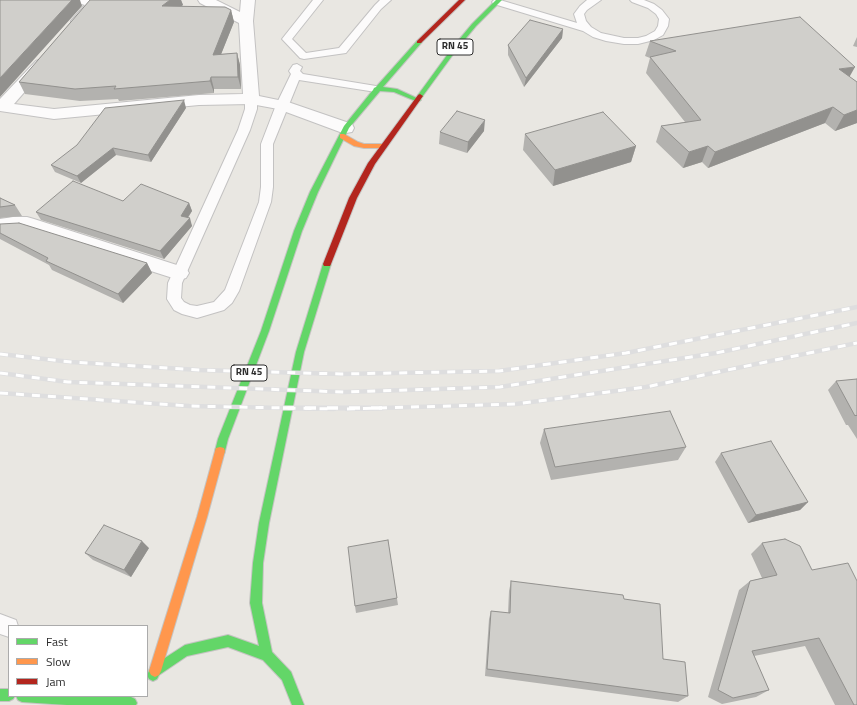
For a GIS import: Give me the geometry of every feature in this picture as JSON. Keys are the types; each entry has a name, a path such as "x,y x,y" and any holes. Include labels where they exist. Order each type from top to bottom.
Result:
{"main road":[{"name":"RN 45","path":"150,674 202,517 223,439 265,331 298,231 344,132 376,89 424,37 462,0"},
{"name":"RN 45","path":"267,655 256,603 258,563 264,523 300,352 318,286 336,238 362,180 383,146 455,48 474,25 498,1"},
{"path":"376,89 395,90 418,100"},
{"path":"344,132 356,144 364,146 383,146"},
{"path":"150,674 185,651 228,641 267,655 287,676 298,705"},
{"path":"44,697 133,701"}],"street":[{"path":"205,0 246,20"},
{"path":"248,0 246,20 251,99"},
{"path":"71,29 91,1"},
{"path":"1,107 52,51"},
{"path":"1,107 54,114 199,100 251,99 282,105 344,132"},
{"path":"0,226 27,224 179,273"}],"lane":[{"path":"304,56 287,39 318,0"},
{"path":"251,99 251,109 244,130 175,283 174,298 179,306 187,310 197,312 219,306 227,299 232,291 265,202 267,187 267,144 282,105 296,75 294,71 304,56 342,51 378,7 386,0"},
{"path":"587,29 581,22 579,14 583,8 596,0"},
{"path":"498,1 587,29 603,37 624,41 638,41 650,38 659,33 663,26 664,19 659,12 651,6 636,0"},
{"path":"296,75 305,79 376,89"}],"building":[{"path":"0,0 72,0 0,78"},
{"path":"90,0 170,0 162,6 225,7 231,10 213,55 237,53 238,77 211,77 210,81 114,89 116,86 75,89 19,82"},
{"path":"800,17 855,67 839,69 857,82 857,110 844,115 833,107 715,152 708,146 689,152 661,126 701,120 650,57 676,51 650,41"},
{"path":"530,20 563,29 526,78 508,45"},
{"path":"184,100 148,155 113,148 77,176 51,165 77,145 105,108"},
{"path":"457,111 485,120 468,142 440,132"},
{"path":"603,112 636,146 555,170 525,134"},
{"path":"73,181 123,201 141,184 189,203 181,216 190,218 160,251 36,212"},
{"path":"0,198 15,205 0,207"},
{"path":"19,223 147,263 118,294 46,261 48,258 0,233 0,224"},
{"path":"857,379 857,416 855,416 836,381"},
{"path":"670,411 686,447 555,467 544,429"},
{"path":"771,441 808,502 756,515 721,453"},
{"path":"104,525 142,541 124,570 85,553"},
{"path":"785,539 800,546 812,570 848,563 857,581 857,705 854,705 819,638 752,651 769,690 733,698 718,690 750,581 777,575 762,543"},
{"path":"388,540 397,598 355,606 348,547"},
{"path":"511,581 623,595 624,599 660,604 663,659 685,662 688,696 487,669 491,611 510,613"}],"railway":[{"path":"0,354 71,362 199,370 341,374 499,371 626,353 857,307"},
{"path":"0,373 68,382 344,392 500,387 716,353 857,323"},
{"path":"381,408 516,404 646,387 857,343"},
{"path":"0,393 189,406 286,408"},
{"path":"286,408 381,408"},
{"path":"286,408 334,409"},
{"path":"347,409 381,408"}],"traffic: fast":[{"path":"420,96 455,48 474,25 499,0"},
{"path":"220,451 223,439 265,331 298,231 314,192 346,128 356,114 419,42"},
{"path":"376,89 395,90 418,100"},
{"path":"267,655 256,603 258,563 264,523 300,352 327,264"},
{"path":"153,675 155,671 185,651 228,641 267,655 287,676 298,705"},
{"path":"0,695 8,695"},
{"path":"38,697 131,703"}],"traffic: slow":[{"path":"342,136 356,144 364,146 383,146"},
{"path":"155,671 202,517 220,451"}],"traffic: jam":[{"path":"419,42 462,0"},
{"path":"327,264 353,198 372,163 420,96"}]}
